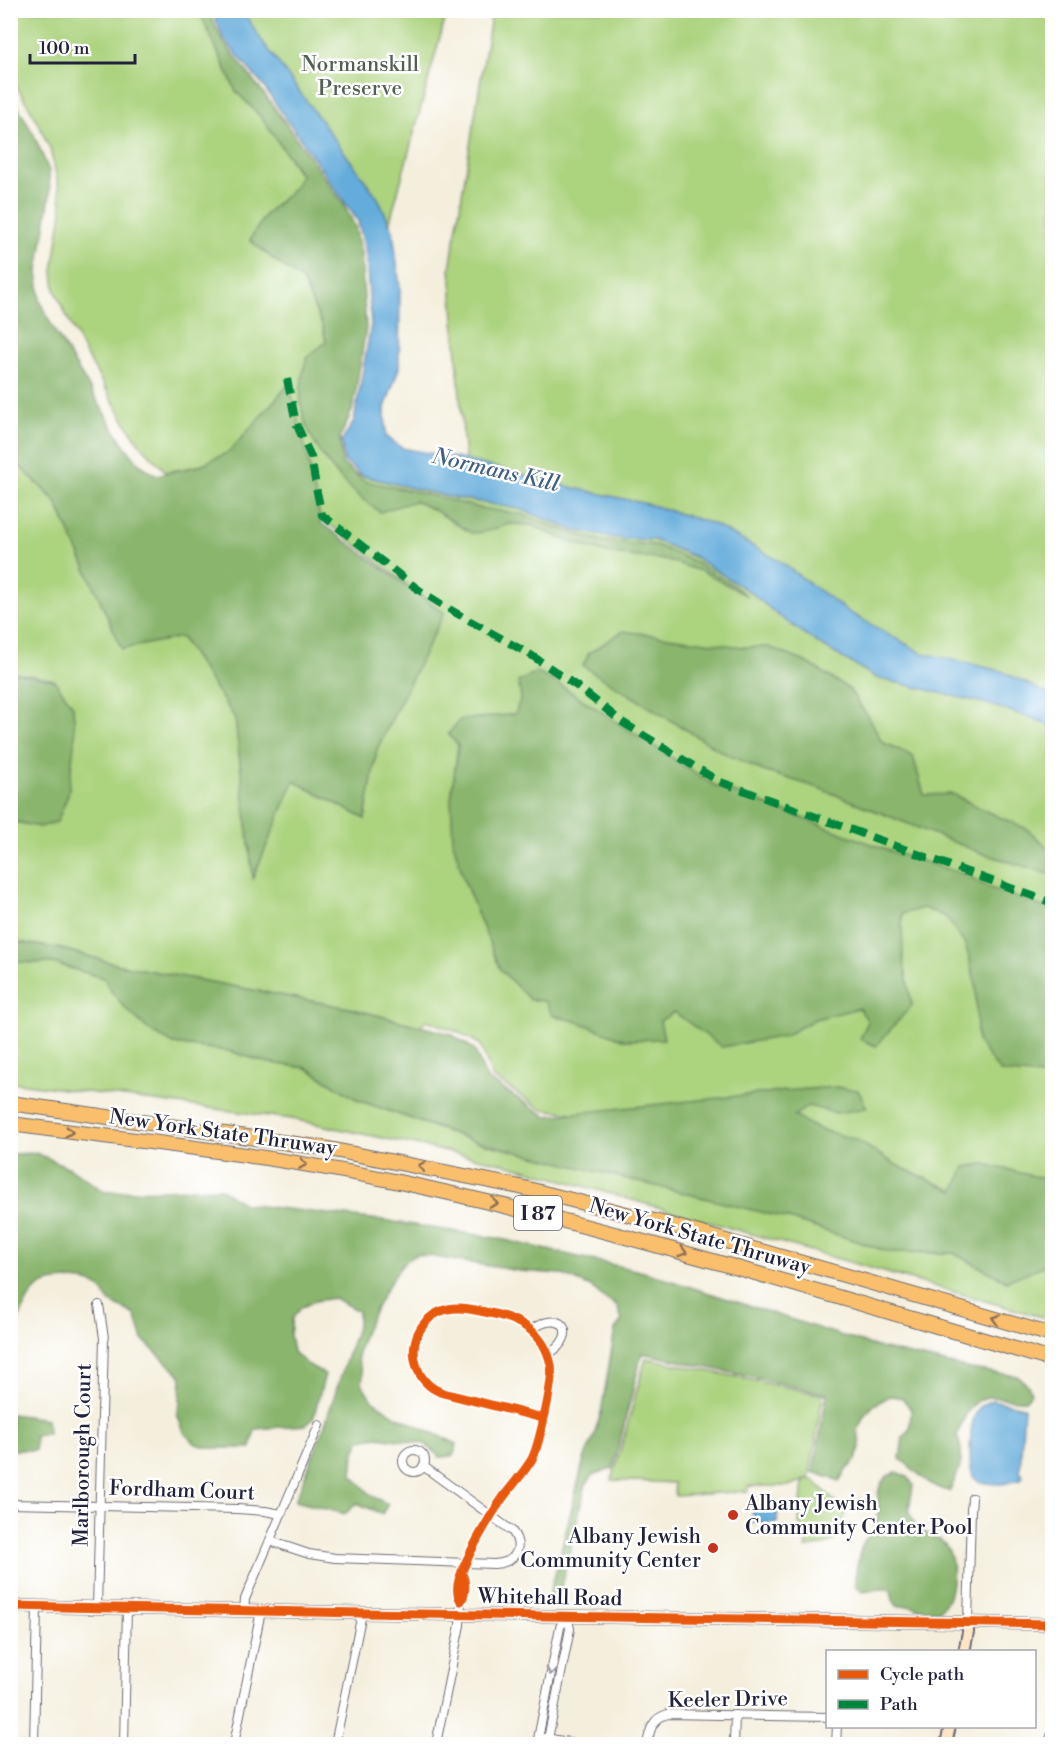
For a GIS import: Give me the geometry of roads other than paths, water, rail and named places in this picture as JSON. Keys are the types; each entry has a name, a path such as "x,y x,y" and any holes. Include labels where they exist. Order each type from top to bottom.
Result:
{"highway":[{"name":"New York State Thruway","path":"10,1103 295,1143 399,1161 520,1187 674,1226 1053,1335"},
{"name":"New York State Thruway","path":"10,1125 242,1153 320,1166 463,1196 668,1248 1053,1360"}],"street":[{"name":"Marlborough Court","path":"97,1608 104,1338 99,1305"},
{"path":"436,1744 461,1614 458,1581 502,1499 532,1459 543,1418 552,1379 548,1354 531,1330 506,1316 471,1309 449,1309 433,1315 422,1324 416,1337 414,1354 423,1380 436,1390 543,1418"},
{"path":"531,1330 550,1321 557,1322 561,1326 565,1335 562,1343 548,1354"},
{"path":"244,1611 245,1599 319,1425"},
{"path":"270,1541 309,1554 330,1558 500,1564 509,1560 516,1553 518,1545 514,1533 423,1466"},
{"path":"964,1650 968,1632 972,1498"},
{"name":"Fordham Court","path":"10,1504 245,1509 281,1514"},
{"name":"Whitehall Road","path":"10,1606 1053,1624"},
{"path":"34,1744 37,1606"},
{"path":"124,1744 127,1608"},
{"path":"234,1744 261,1611"},
{"path":"335,1744 362,1613"},
{"path":"567,1615 560,1628 537,1741 580,1744"},
{"path":"548,1742 570,1629 567,1615"},
{"name":"Keeler Drive","path":"647,1744 652,1725 663,1715 826,1717"},
{"path":"734,1744 735,1715"},
{"path":"836,1744 837,1728"},
{"path":"946,1744 950,1728"},
{"path":"1048,1744 1053,1734"}],"water":[{"name":"Normans Kill","path":"212,11 243,11 260,38 378,198 393,231 400,288 399,368 385,408 386,436 402,448 465,460 651,505 713,524 779,561 850,613 922,653 1001,671 1052,696 1052,728 1041,721 984,703 877,678 821,645 779,616 750,592 693,556 654,540 623,539 573,530 520,509 450,497 363,476 344,461 342,441 354,421 371,325 366,254 358,221 264,87 224,39"},
{"path":"992,1400 1024,1407 1020,1471 1023,1476 1021,1480 990,1484 978,1481 972,1475 970,1448 973,1420 976,1412"},
{"path":"753,1507 778,1507 777,1523 752,1522"}],"place":[{"name":"Albany Jewish Community Center Pool","path":"733,1515"},
{"name":"Albany Jewish Community Center","path":"713,1548"}],"park label":[{"name":"Normanskill Preserve","path":"360,76"}]}
